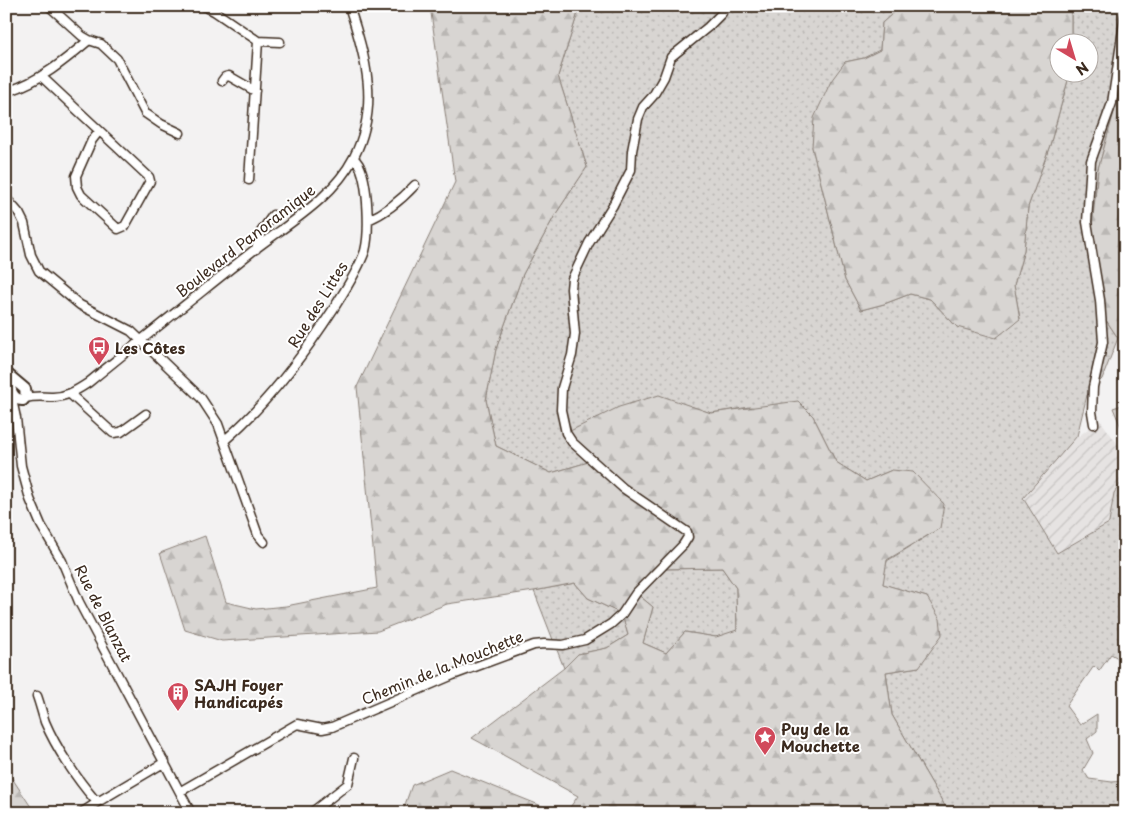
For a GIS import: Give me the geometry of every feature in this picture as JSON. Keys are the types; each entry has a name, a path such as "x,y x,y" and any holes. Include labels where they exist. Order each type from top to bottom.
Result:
{"street":[{"path":"49,6 89,40 101,44 117,59 145,113 161,124 180,133"},
{"path":"204,6 258,41 280,42"},
{"name":"Boulevard Panoramique","path":"70,394 88,383 318,202 354,158 365,124 369,93 368,73 362,45 349,6"},
{"name":"Chemin de la Mouchette","path":"180,791 297,724 322,729 332,727 453,675 534,645 563,645 585,640 622,614 636,593 683,545 688,537 687,532 624,488 572,442 566,433 563,419 562,388 572,354 575,334 571,289 572,279 589,243 631,170 638,119 643,107 653,96 664,77 671,57 722,13"},
{"path":"1094,424 1092,412 1093,387 1103,342 1100,300 1087,222 1091,161 1112,102 1125,16"},
{"path":"9,91 26,86 42,77 89,40"},
{"path":"249,180 258,41"},
{"path":"222,81 224,77 229,76 255,92"},
{"path":"42,77 149,177 150,181 125,226 118,229 81,195 77,186 76,176 92,140 99,131"},
{"name":"Rue des Littes","path":"225,440 295,367 352,280 365,250 368,220 367,198 360,168 354,158"},
{"path":"368,220 380,215 401,200 415,185"},
{"path":"6,198 19,213 24,223 31,255 39,271 80,305 130,331 201,398 218,424 258,535 264,542"},
{"path":"256,249 261,232 273,215"},
{"path":"6,374 20,394 57,396 70,394 113,433 121,432 146,414"},
{"name":"Rue de Blanzat","path":"20,394 13,404 21,466 30,499 62,561 79,602 191,813"},
{"path":"37,696 45,722 66,760 94,800 101,800"},
{"path":"311,813 348,784 354,758"},
{"path":"80,813 165,762"}],"shaded area":[{"path":"1100,420 1122,450 1120,459 1125,465 1125,477 1114,493 1109,523 1057,553 1023,498 1072,441"}],"green space":[{"path":"430,6 580,6 558,76 587,167 555,215 523,274 496,349 486,400 496,446 551,473 592,461 566,433 619,407 659,395 711,413 798,401 813,416 836,462 866,481 892,470 913,472 944,504 940,528 887,560 883,584 927,597 940,619 942,635 919,667 886,672 892,715 949,813 566,813 578,796 472,738 564,668 578,654 607,648 628,635 622,614 588,598 575,583 447,604 378,631 222,641 185,630 160,553 205,536 226,602 256,609 286,606 377,588 357,387 455,182","holes":["722,568 736,588 737,630 716,637 685,632 666,653 643,643 653,607 636,593 659,569"]},
{"path":"580,6 901,6 882,23 880,50 864,58 845,62 812,147 845,280 861,310 910,294 930,299 957,327 1020,319 1014,285 1024,250 1028,207 1050,145 1068,82 1098,82 1098,32 1071,32 1071,6 1125,6 1125,49 1118,98 1098,169 1092,226 1106,320 1118,338 1102,379 1087,395 1077,436 1023,498 1057,553 1109,523 1114,493 1125,477 1125,662 1111,654 1099,671 1094,666 1066,706 1080,725 1097,714 1097,731 1087,739 1093,753 1083,770 1089,779 1112,782 1125,781 1125,813 949,813 892,715 886,672 919,667 927,597 882,584 887,561 940,528 892,470 866,481 836,462 813,416 750,407 711,413 659,396 592,461 551,473 496,446 486,400 496,349 523,274 555,215 587,167 558,76"},
{"path":"901,6 1071,6 1071,32 1048,32 1048,82 1068,82 1050,145 1028,207 1024,250 1014,285 1020,319 996,338 957,327 930,299 910,294 861,310 845,280 812,147 814,118 831,81 845,62 864,58 880,50 882,23"},
{"path":"1125,49 1125,332 1118,338 1106,320 1092,227 1098,169 1118,98"},
{"path":"1125,404 1125,465 1120,459 1123,432 1113,408"},
{"path":"722,568 736,588 737,631 716,637 685,632 666,653 643,643 653,607 636,593 659,569"},
{"path":"575,583 588,598 622,614 628,635 607,648 578,654 564,668 534,591"},
{"path":"6,769 35,813 6,813"},
{"path":"450,769 559,813 402,813 412,785"}],"place":[{"name":"Les Côtes","path":"99,366"},
{"name":"SAJH Foyer Handicapés","path":"178,712"},
{"name":"Puy de la Mouchette","path":"765,756"}]}
